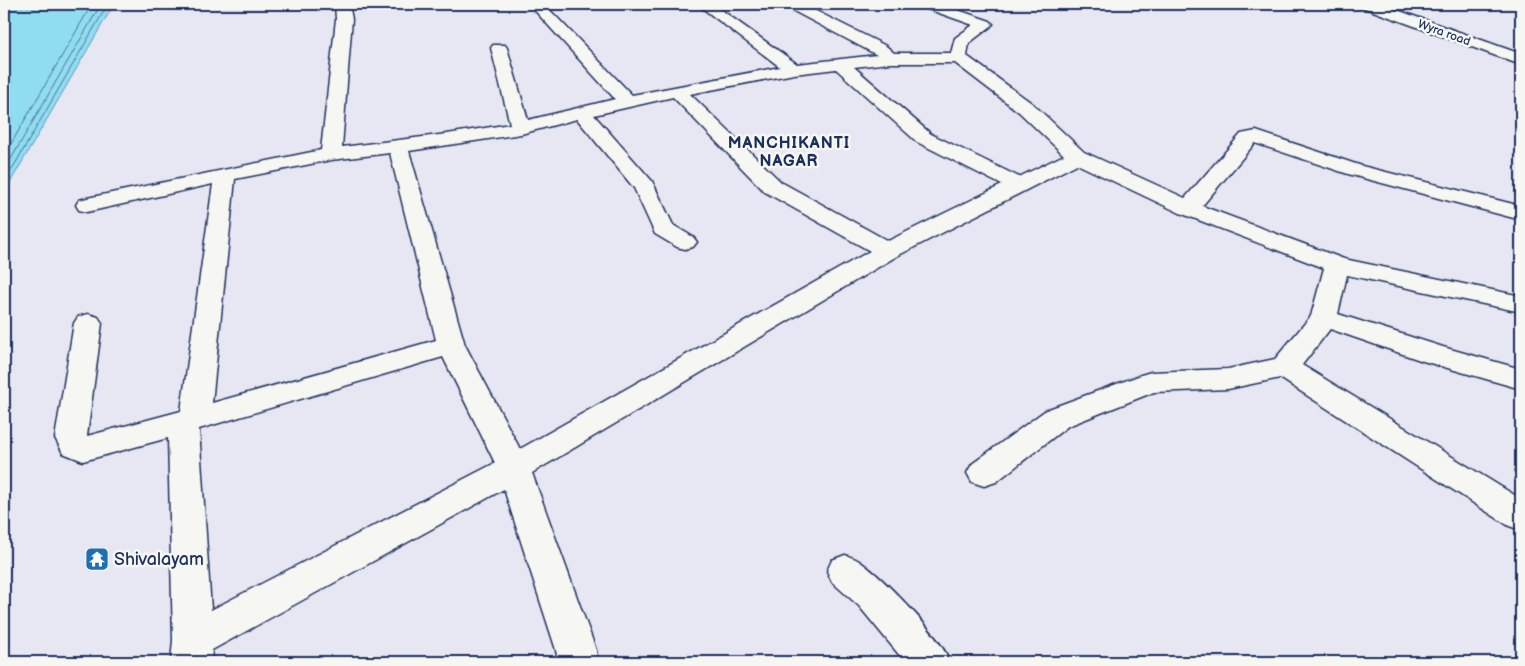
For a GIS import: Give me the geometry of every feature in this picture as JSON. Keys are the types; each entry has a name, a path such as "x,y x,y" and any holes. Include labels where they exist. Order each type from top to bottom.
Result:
{"street":[{"path":"331,154 344,19 342,4"},
{"path":"536,4 628,102"},
{"path":"704,4 794,69"},
{"path":"791,4 880,49 890,58"},
{"path":"927,4 986,24 962,41 959,58"},
{"name":"Wyra road","path":"1367,4 1521,60"},
{"path":"499,48 521,128"},
{"path":"87,205 331,154 447,140 521,128 581,112 677,91 794,69 890,58 959,58 1026,108 1077,156 1188,208 1337,265 1521,304"},
{"path":"839,64 924,138 1018,185"},
{"path":"677,91 773,187 888,251"},
{"path":"581,112 644,186 662,229 685,242"},
{"path":"1188,208 1248,138 1256,137 1355,170 1521,213"},
{"path":"398,146 451,346 514,468 576,650 578,662"},
{"path":"225,175 189,421 192,651 514,468 888,251 1077,156"},
{"path":"984,473 1056,418 1151,382 1228,379 1284,367 1324,318 1337,265"},
{"path":"1324,318 1433,354 1521,379"},
{"path":"88,323 71,438 74,445 83,448 96,447 451,346"},
{"path":"1284,367 1521,516"},
{"path":"845,571 872,594 930,662"}],"water":[{"path":"4,4 114,4 4,193"}],"place":[{"name":"Shivalayam","path":"97,559"}],"district":[{"name":"MANCHIKANTI NAGAR","path":"789,152"}]}
